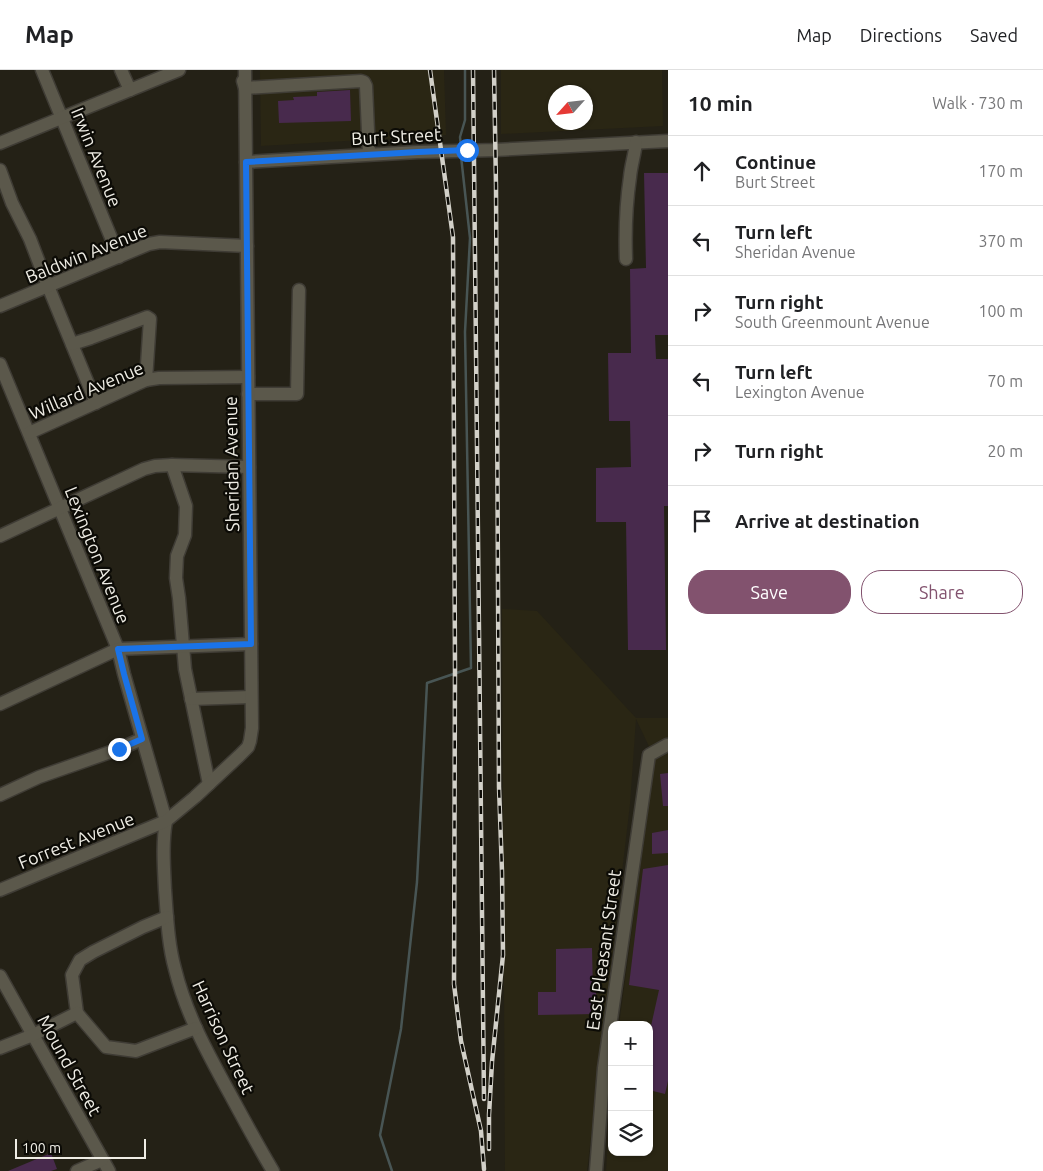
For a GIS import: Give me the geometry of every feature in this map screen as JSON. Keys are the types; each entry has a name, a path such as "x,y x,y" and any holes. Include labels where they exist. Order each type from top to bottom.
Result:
{"street":[{"name":"Irwin Avenue","path":"42,70 119,257"},
{"path":"121,70 130,90"},
{"path":"0,143 179,70"},
{"path":"237,70 246,88 364,82 366,86 369,154"},
{"name":"Sheridan Avenue","path":"166,822 248,747 252,728 246,70"},
{"name":"Burt Street","path":"246,162 369,154 496,150 668,141"},
{"path":"626,259 625,225 630,175 636,142"},
{"path":"0,170 96,403"},
{"name":"Baldwin Avenue","path":"0,306 149,244 160,242 247,246"},
{"path":"248,394 297,394 298,290"},
{"path":"72,344 147,317 150,319 146,380"},
{"name":"Lexington Avenue","path":"0,364 118,649 166,822"},
{"name":"Willard Avenue","path":"29,433 146,380 158,378 248,377"},
{"path":"172,465 186,506 185,535 177,556 176,578 185,669 209,784"},
{"path":"0,536 144,469 172,465 249,467"},
{"path":"0,704 118,649 251,644"},
{"path":"191,699 251,696"},
{"path":"0,795 39,777 142,739"},
{"name":"East Pleasant Street","path":"596,1171 604,1068 649,755 667,745"},
{"name":"Forrest Avenue","path":"0,890 166,822"},
{"name":"Harrison Street","path":"166,822 163,858 167,917 174,967 180,990 211,1059 272,1171"},
{"path":"167,917 143,927 80,960 72,975 77,1013 106,1047 136,1052 196,1028"},
{"name":"Mound Street","path":"0,976 109,1171"},
{"path":"0,1048 33,1035 77,1013"},
{"path":"77,1171 102,1160"}],"shaded area":[{"path":"260,70 444,70 446,135 261,146"},
{"path":"501,70 662,70 663,126 593,129 593,85 548,85 548,130 582,130 501,134"},
{"path":"502,609 537,611 636,718 668,718 668,1171 606,1171 608,1140 608,1156 653,1156 653,1021 620,1021 655,759 636,719 630,804 587,1171 505,1171"}],"building":[{"path":"350,90 351,121 279,123 278,101 294,100 293,97 317,96 317,92"},
{"path":"644,173 668,173 668,335 655,335 656,359 668,359 668,506 664,506 666,650 628,650 626,522 596,522 596,468 631,467 630,421 609,421 608,353 631,353 630,269 646,268"},
{"path":"668,773 668,806 663,806 660,774"},
{"path":"668,830 668,853 652,854 652,833"},
{"path":"668,865 668,1081 665,1094 653,1091 652,1021 659,990 629,985 643,869"},
{"path":"592,948 593,992 596,992 597,1014 538,1015 538,992 556,992 556,949"},
{"path":"51,1153 57,1169 51,1171 8,1171"}],"waterway":[{"path":"461,148 460,137 465,120 465,70"},
{"path":"392,1171 380,1135 401,1029 417,882 427,683 471,668 465,332 470,238 461,156"}],"railway":[{"path":"430,70 453,237 454,984 461,1041 481,1131 484,1169"},
{"path":"473,70 484,1099"},
{"path":"489,1149 492,1062 503,955 499,787 494,70"}],"route":[{"path":"119,749 142,739 118,649 251,644 246,162 467,150"}]}
